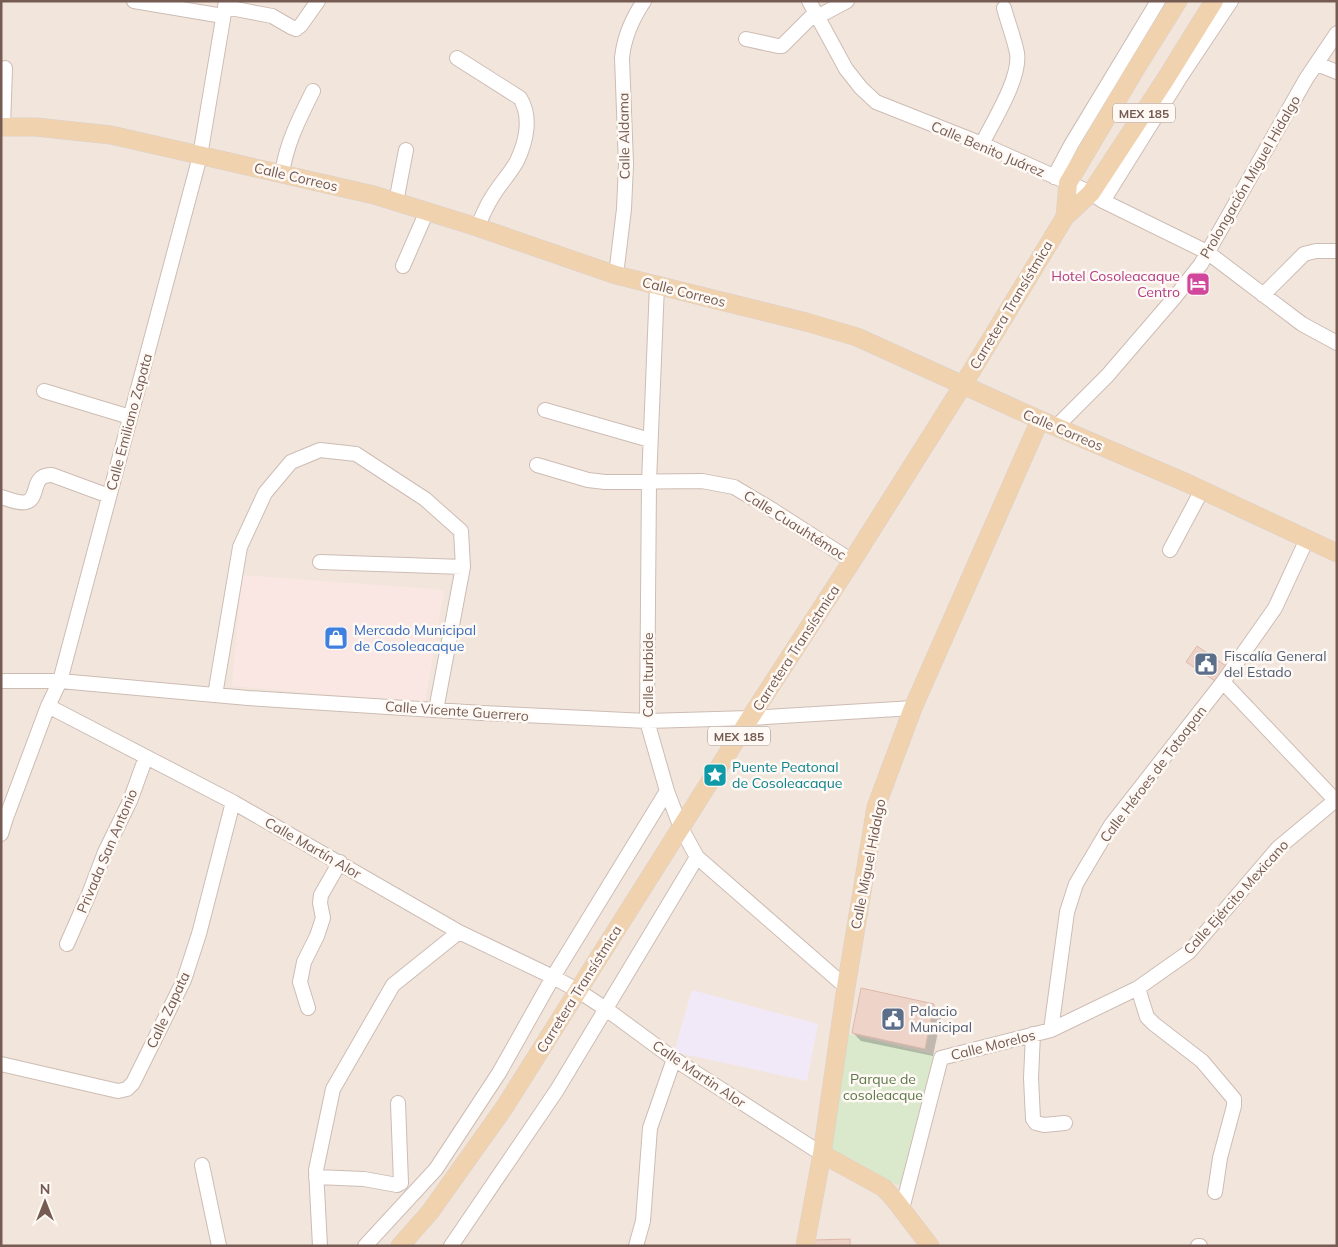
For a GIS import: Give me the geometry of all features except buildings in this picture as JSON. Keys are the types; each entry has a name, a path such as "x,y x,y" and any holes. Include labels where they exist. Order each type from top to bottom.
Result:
{"main road":[{"name":"Carretera Transístmica","path":"1065,216 1061,180 1135,70 1178,1"},
{"name":"Carretera Transístmica","path":"400,1246 430,1212 498,1116 963,386 1065,216 1097,197 1165,80 1214,1"},
{"name":"Calle Correos","path":"2,127 36,127 111,136 374,194 616,275 806,322 858,337 1048,424 1202,490 1337,553"},
{"name":"Calle Miguel Hidalgo","path":"805,1246 822,1154 846,987 876,807 913,708 1048,424"},
{"path":"822,1154 884,1188 930,1246"}],"street":[{"path":"134,1 225,8 272,16 296,29 318,1"},
{"name":"Calle Aldama","path":"616,275 624,209 626,164 623,43 644,1"},
{"path":"746,39 782,46 814,10 848,1"},
{"path":"1061,180 1071,145 1158,1"},
{"path":"1097,197 1231,1"},
{"name":"Calle Emiliano Zapata","path":"1,834 48,706 60,681 200,156 225,8"},
{"path":"982,144 1012,85 1017,66 1017,54 1004,8"},
{"name":"Calle Benito Juárez","path":"814,10 846,69 861,88 876,102 982,144 1097,197 1207,252 1302,324 1337,343"},
{"name":"Prolongación Miguel Hidalgo","path":"1048,424 1107,376 1175,297 1207,252 1337,33"},
{"path":"457,58 520,98 526,114 527,127 517,161 490,200 477,227"},
{"path":"1317,64 1337,72"},
{"path":"2,127 5,68"},
{"path":"282,174 284,157 298,120 313,91"},
{"path":"396,202 406,150"},
{"path":"403,266 427,211"},
{"path":"1263,295 1304,254 1316,251 1337,251"},
{"name":"Calle Iturbide","path":"657,285 649,482 647,721 667,791 681,828 697,857 846,987"},
{"path":"44,391 130,417"},
{"path":"545,410 650,440"},
{"path":"215,695 240,547 265,493 291,462 320,450 356,454 425,499 461,530 463,567 436,710"},
{"name":"Calle Cuauhtémoc","path":"537,465 588,480 605,482 702,482 734,487 852,561"},
{"path":"1,497 23,503 28,502 32,498 40,477 45,475 52,475 109,496"},
{"path":"1170,550 1202,490"},
{"name":"Calle Héroes de Totoapan","path":"1051,1030 1067,912 1076,884 1111,825 1223,682 1276,608 1307,539"},
{"path":"320,562 463,567"},
{"name":"Calle Vicente Guerrero","path":"1,681 60,681 215,695 436,710 647,721 750,718 913,708"},
{"path":"1223,682 1336,800"},
{"name":"Calle Martín Alor","path":"48,706 233,802 459,932 578,990"},
{"name":"Privada San Antonio","path":"67,944 105,852 130,801 146,758"},
{"path":"364,1246 436,1169 500,1073 553,977 667,791"},
{"name":"Calle Ejército Mexicano","path":"1051,1030 1138,988 1189,952 1278,848 1336,800"},
{"name":"Calle Zapata","path":"1,1064 118,1091 127,1089 133,1083 184,980 199,934 233,802"},
{"path":"451,1246 558,1090 697,857"},
{"path":"308,1008 300,982 304,962 317,936 323,918 320,903 321,896 340,862"},
{"path":"320,1246 316,1170 333,1089 392,985 459,932"},
{"path":"1138,988 1147,1017 1202,1061 1234,1098 1234,1106 1220,1158 1215,1192"},
{"name":"Calle Martin Alor","path":"578,990 674,1059 822,1154"},
{"name":"Calle Morelos","path":"902,1210 941,1058 1051,1030"},
{"path":"1033,1034 1031,1078 1033,1119 1036,1123 1044,1124 1065,1123"},
{"path":"636,1246 643,1221 650,1128 674,1059"},
{"path":"316,1178 364,1179 397,1185 401,1183 398,1103"},
{"path":"202,1165 220,1246"}],"shaded area":[{"path":"1,1 1337,1 1337,1246 1,1246"},
{"name":"Mercado Municipal de Cosoleacaque","path":"242,575 444,590 425,703 232,686"},
{"path":"692,990 818,1024 807,1081 674,1052"}],"green space":[{"name":"Parque de cosoleacque","path":"848,1034 935,1055 900,1186 828,1155"}],"place":[{"name":"Hotel Cosoleacaque Centro","path":"1198,284"},
{"name":"Mercado Municipal de Cosoleacaque","path":"336,638"},
{"name":"Fiscalía General del Estado","path":"1206,664"},
{"name":"Puente Peatonal de Cosoleacaque","path":"715,775"},
{"name":"Palacio Municipal","path":"893,1019"}]}
